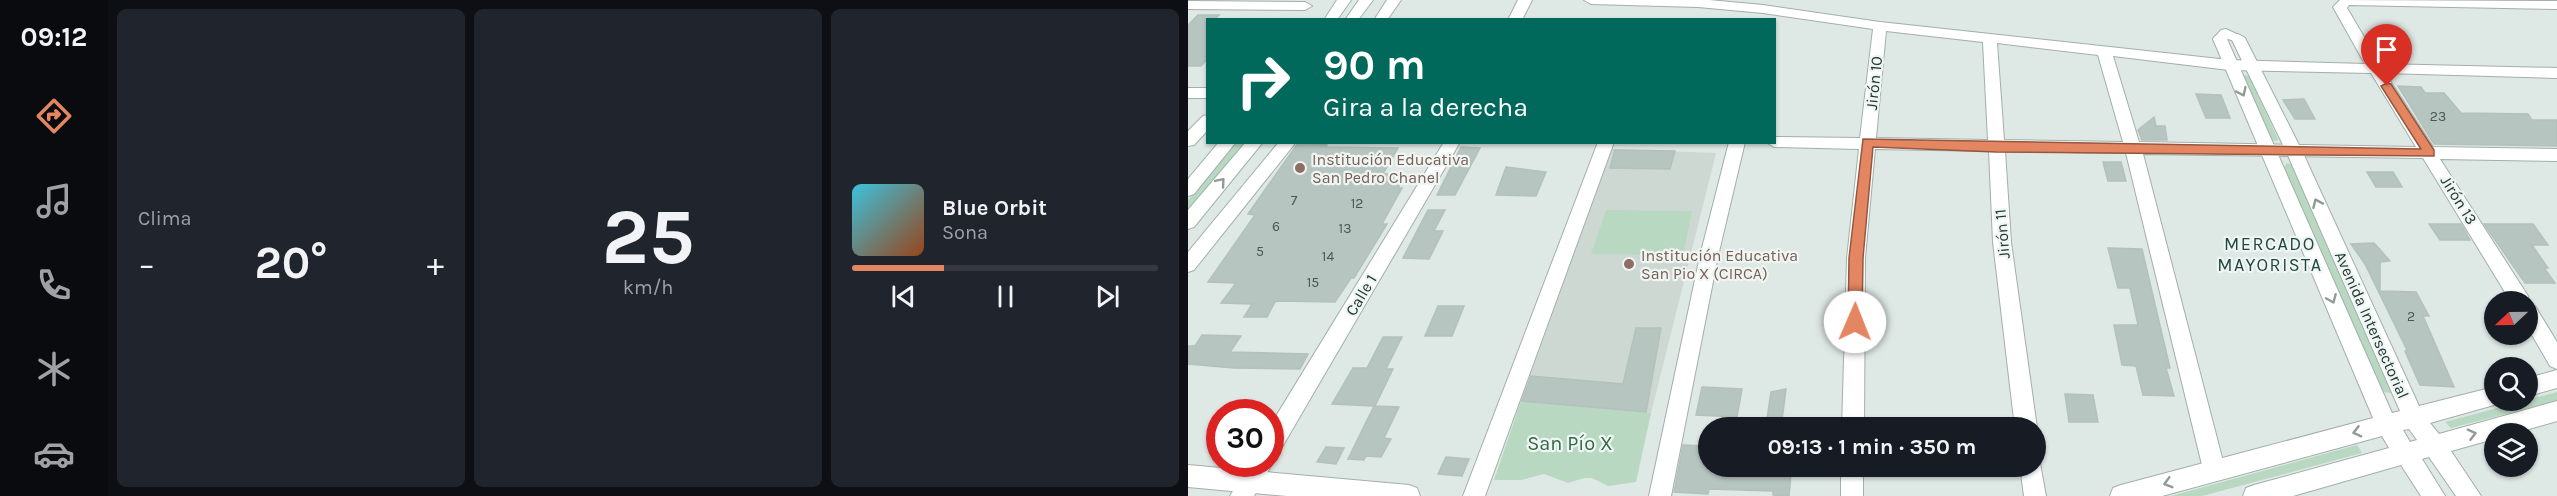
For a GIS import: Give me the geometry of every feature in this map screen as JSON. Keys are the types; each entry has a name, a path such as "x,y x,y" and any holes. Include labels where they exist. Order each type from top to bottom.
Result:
{"street":[{"path":"1331,18 1344,0"},
{"path":"1353,18 1366,0 1371,0"},
{"path":"1381,18 1394,0"},
{"path":"1516,18 1525,0"},
{"path":"1591,0 1698,3 1763,14 2229,65 2557,73"},
{"name":"Jirón 13","path":"2514,291 2376,70 2340,7 2346,1 2557,5"},
{"path":"1188,5 1308,3"},
{"path":"1296,18 1308,3"},
{"name":"Jirón 10","path":"1853,417 1856,258 1880,26"},
{"name":"Avenida Intersectorial","path":"2434,496 2386,424 2268,149 2229,65 2229,38 2252,66 2294,151 2413,417 2470,496"},
{"name":"Jirón 11","path":"1990,39 2002,242 2025,417"},
{"path":"2104,50 2133,148 2214,470"},
{"path":"1188,93 1206,93"},
{"path":"1188,141 1206,122"},
{"path":"1776,142 2557,155"},
{"path":"1188,190 1226,144"},
{"path":"1188,222 1253,144"},
{"path":"1188,264 1286,144"},
{"name":"Calle 1","path":"1284,424 1451,144"},
{"path":"1474,496 1605,144"},
{"path":"1660,496 1709,256 1737,144"},
{"path":"2538,329 2557,360"},
{"path":"2538,384 2557,379"},
{"path":"2121,496 2484,399"},
{"path":"2254,496 2557,411"},
{"path":"1188,476 1409,496"},
{"path":"1852,477 1852,496"},
{"path":"2032,477 2035,496"}],"shaded area":[{"name":"Institución Educativa San Pio X (CIRCA)","path":"1612,149 1716,153 1651,413 1521,401"}],"green space":[{"path":"2243,76 2249,76 2277,141 2271,140"},
{"path":"1235,144 1245,144 1188,211 1188,200"},
{"path":"2287,163 2293,165 2393,393 2382,392 2284,168"},
{"path":"1606,210 1692,211 1683,255 1591,254"},
{"path":"2557,392 2557,401 2538,406 2538,397"},
{"name":"San Pío X","path":"1521,401 1651,413 1636,482 1608,486 1592,478 1584,478 1568,483 1544,474 1521,480 1494,480"},
{"path":"2486,411 2518,411 2451,428 2445,422"},
{"path":"2357,445 2362,453 2202,496 2171,496"}],"building":[{"path":"1198,15 1219,15 1216,18 1206,18 1206,60 1201,66 1188,66 1188,25"},
{"path":"2398,86 2421,87 2425,93 2444,93 2461,113 2528,114 2532,120 2557,120 2557,146 2434,144"},
{"path":"2196,94 2221,95 2230,118 2206,118"},
{"path":"2304,99 2315,119 2295,119 2283,100"},
{"path":"2154,117 2156,126 2165,126 2167,140 2142,140 2138,130"},
{"path":"1297,144 1327,145 1326,147 1398,148 1383,174 1396,174 1393,179 1403,179 1398,188 1402,188 1382,224 1387,224 1354,278 1351,278 1335,302 1279,301 1275,302 1267,317 1244,317 1252,304 1221,303 1236,283 1208,282 1255,215 1248,214"},
{"path":"1461,147 1480,148 1455,195 1437,195"},
{"path":"1615,150 1675,151 1670,169 1610,168"},
{"path":"2103,162 2121,162 2126,181 2108,181"},
{"path":"1506,167 1546,172 1536,196 1496,195"},
{"path":"2367,172 2393,172 2402,187 2376,187"},
{"path":"1428,210 1445,210 1434,231 1443,231 1429,259 1403,258"},
{"path":"2429,224 2461,224 2470,240 2440,240"},
{"path":"2484,224 2533,224 2548,245 2532,245 2555,283 2525,283"},
{"path":"2374,243 2390,261 2380,262 2380,291 2416,292 2429,316 2423,316 2454,387 2420,385 2405,351 2407,350 2365,264 2351,244"},
{"path":"2108,248 2142,249 2170,368 2166,368 2174,396 2143,395 2136,366 2122,365 2114,325 2138,325 2130,288 2118,288"},
{"path":"1438,306 1464,306 1452,336 1425,336"},
{"path":"1636,328 1661,328 1646,412 1522,401 1531,376 1623,384"},
{"path":"1202,335 1241,336 1230,352 1308,354 1300,369 1234,368 1188,364 1188,346 1195,346"},
{"path":"1383,337 1402,337 1386,369 1393,369 1375,406 1399,407 1384,438 1391,439 1381,457 1366,456 1364,460 1348,459 1374,406 1332,404 1353,368 1367,368"},
{"path":"1702,387 1742,389 1737,417 1696,415"},
{"path":"1786,389 1782,417 1767,417 1771,392"},
{"path":"2065,394 2093,395 2098,422 2069,422"},
{"path":"1683,445 1698,446 1698,477 1791,477 1789,496 1773,495 1773,491 1709,489 1708,494 1674,492"},
{"path":"1326,447 1344,448 1336,464 1317,462"},
{"path":"1446,457 1469,459 1462,476 1438,474"}],"place":[{"name":"Institución Educativa San Pedro Chanel","path":"1300,168"},
{"name":"Institución Educativa San Pio X (CIRCA)","path":"1629,264"}],"district":[{"name":"MERCADO MAYORISTA","path":"2270,254"}],"route":[{"path":"1855,322 1856,258 1867,142 1996,147 2430,153 2387,86"}]}
